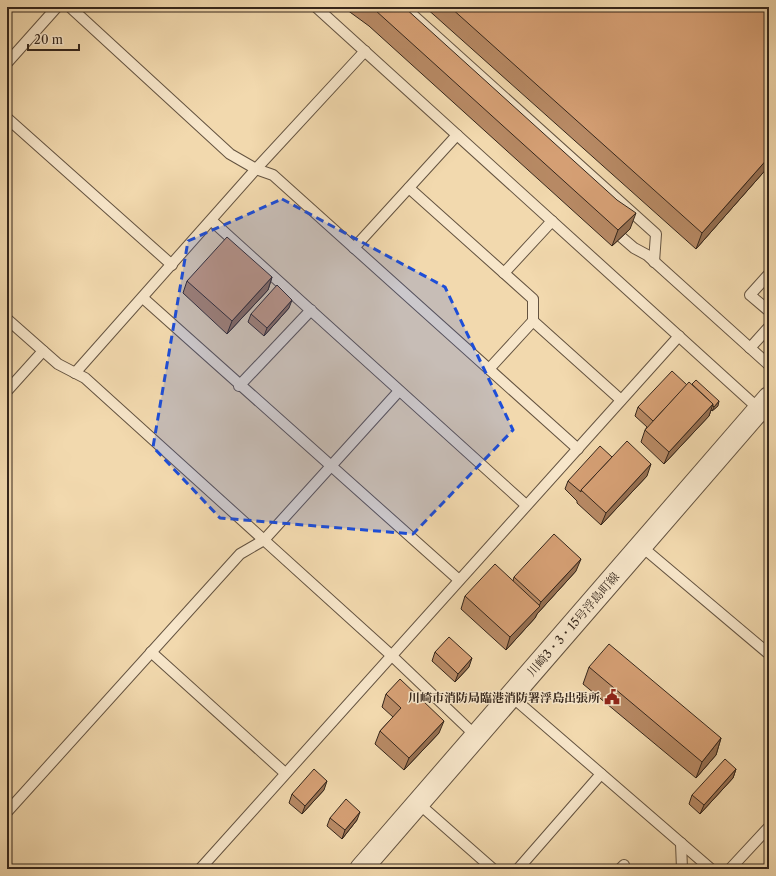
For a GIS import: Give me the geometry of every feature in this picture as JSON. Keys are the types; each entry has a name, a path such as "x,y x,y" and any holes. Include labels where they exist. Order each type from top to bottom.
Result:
{"street":[{"name":"川崎3・3・15号浮島町線","path":"361,869 764,404"}],"lane":[{"path":"7,63 57,7"},
{"path":"70,7 230,154 256,169 273,175 578,448"},
{"path":"316,7 679,336 764,404"},
{"path":"404,7 656,234 654,262"},
{"path":"75,373 212,221 256,169 364,51"},
{"path":"7,118 172,265"},
{"path":"354,248 457,135"},
{"path":"409,188 533,299 533,321 489,369"},
{"path":"212,221 526,505"},
{"path":"504,273 552,221"},
{"path":"604,222 634,248 647,255 769,365"},
{"path":"769,274 750,295 769,311"},
{"path":"143,298 239,386 459,580"},
{"path":"239,386 311,310"},
{"path":"7,319 58,364 85,378 392,655 476,736"},
{"path":"533,321 621,400"},
{"path":"750,348 769,327"},
{"path":"200,869 679,336"},
{"path":"7,391 43,351"},
{"path":"7,812 240,554 264,540 399,391"},
{"path":"641,546 769,654"},
{"path":"151,652 285,773"},
{"path":"511,696 711,869"},
{"path":"518,869 601,774"},
{"path":"418,803 493,869"},
{"path":"730,869 769,827"},
{"path":"681,844 682,869"}],"highlighted area":[{"path":"282,199 445,287 513,430 413,534 220,518 153,447 188,241"}],"building":[{"path":"371,7 404,7 617,200 636,213 618,230"},
{"path":"450,7 769,7 769,157 702,233"},
{"path":"227,237 272,277 232,321 187,281"},
{"path":"277,285 292,300 267,328 251,314"},
{"path":"672,371 687,385 653,421 638,407"},
{"path":"696,380 719,401 714,407 713,404 692,384"},
{"path":"689,382 713,404 669,452 645,430"},
{"path":"627,441 651,464 606,513 581,490"},
{"path":"600,446 612,457 581,490 581,492 568,481"},
{"path":"554,534 581,559 541,602 514,577"},
{"path":"495,564 540,606 510,637 465,596"},
{"path":"449,637 472,658 458,674 435,652"},
{"path":"609,644 721,738 702,762 589,667"},
{"path":"400,679 444,721 409,758 380,731 401,708 386,694"},
{"path":"725,759 736,769 704,805 692,795"},
{"path":"314,769 327,781 305,806 292,794"},
{"path":"346,799 360,812 345,830 330,818"}],"place":[{"name":"川崎市消防局臨港消防署浮島出張所","path":"612,697"}]}
